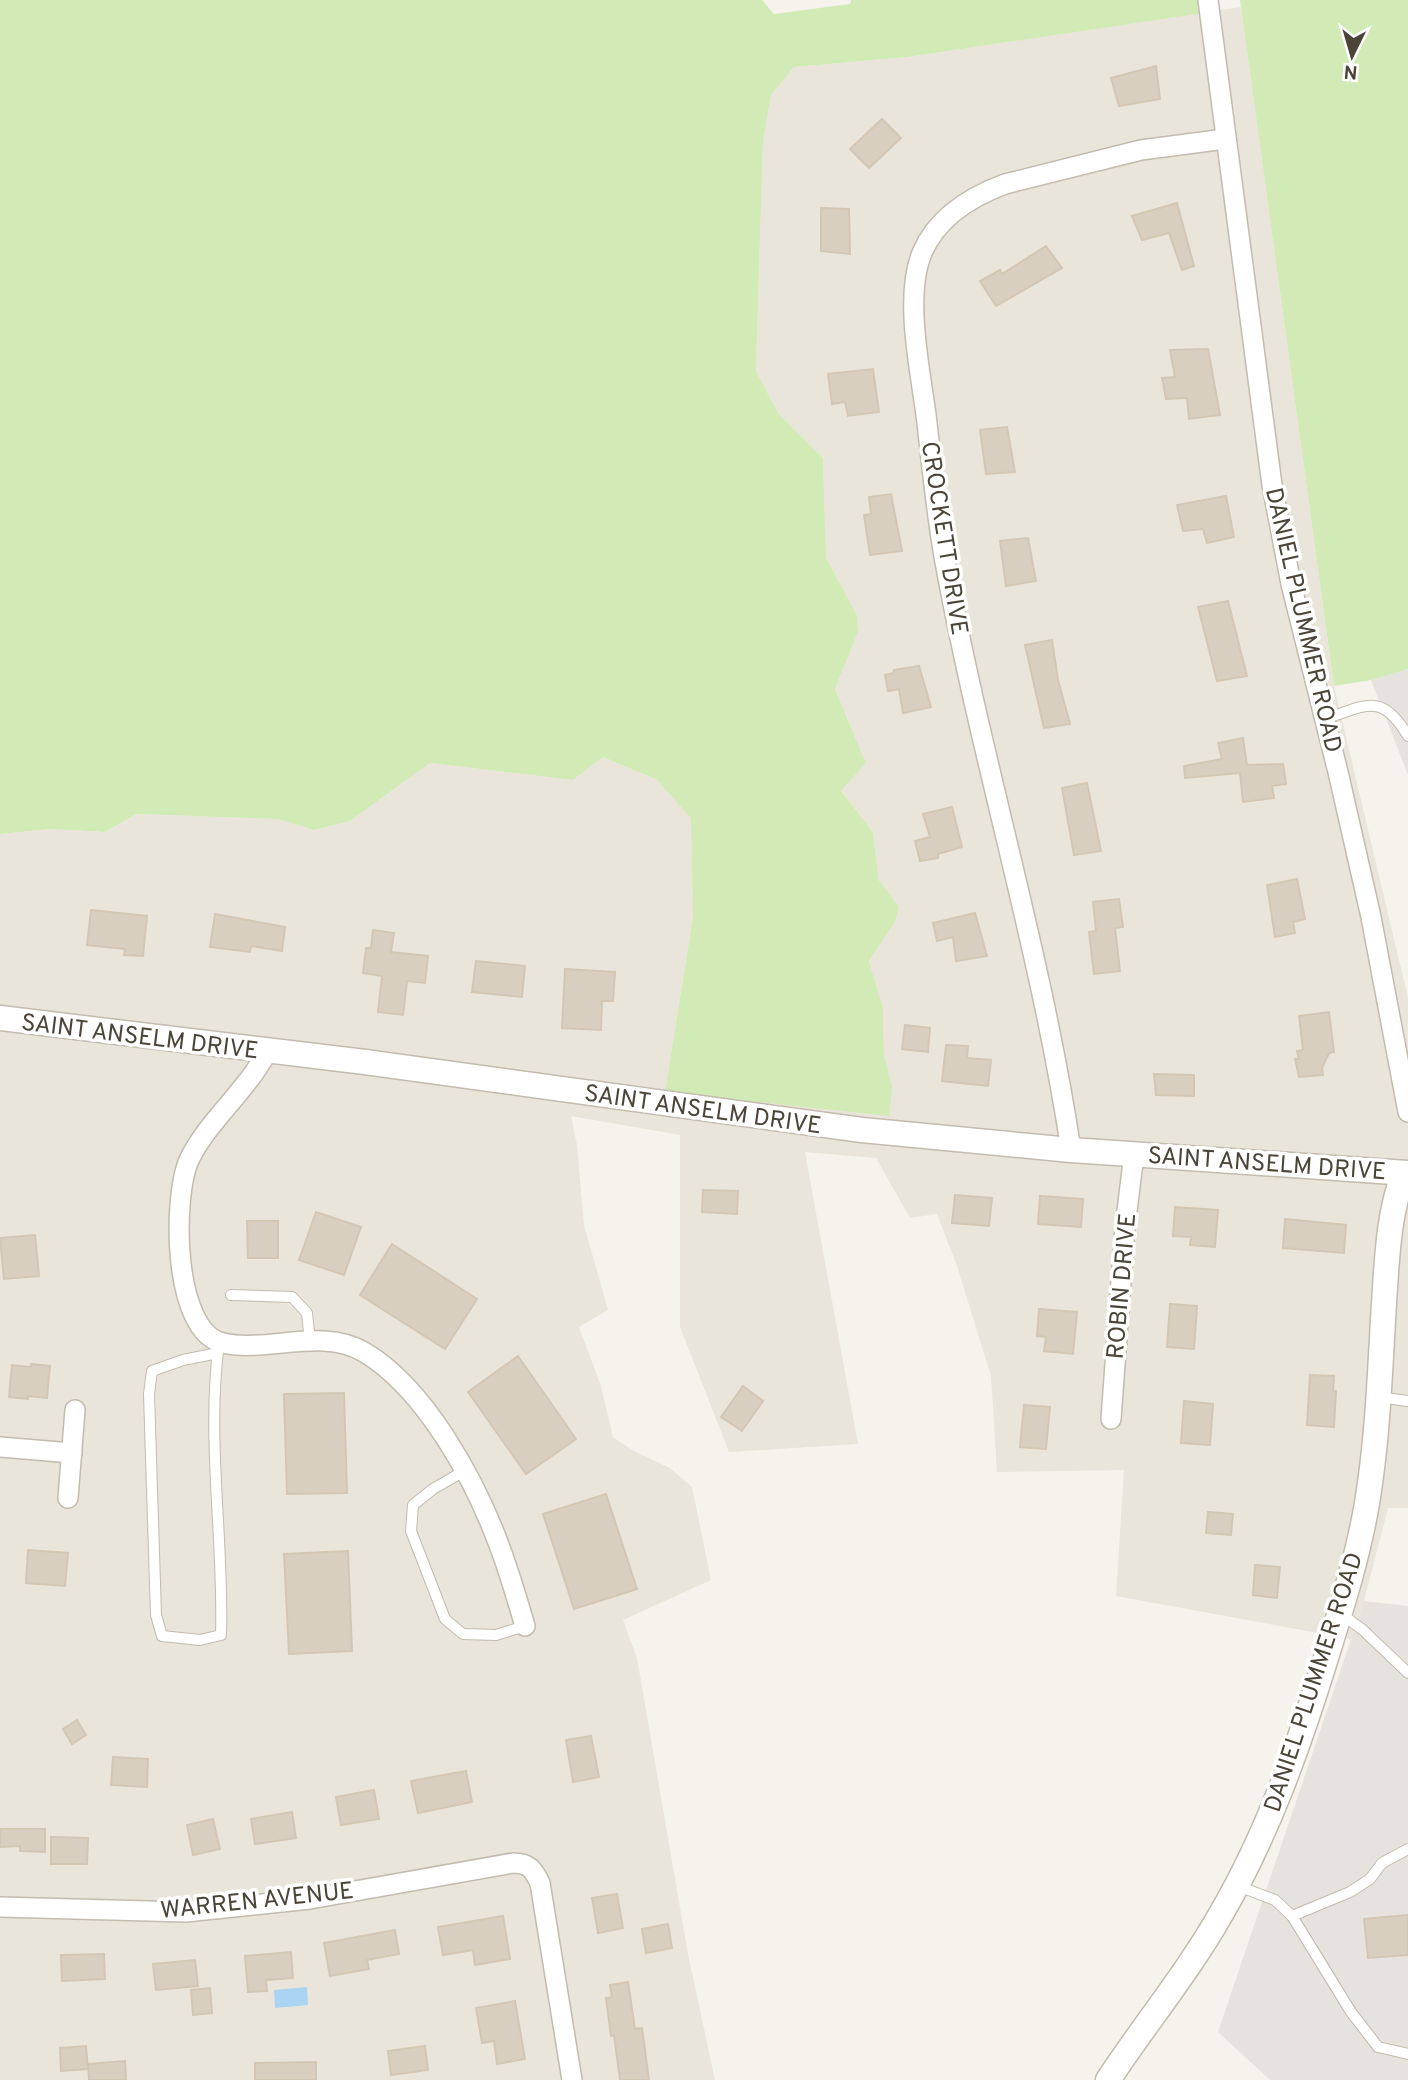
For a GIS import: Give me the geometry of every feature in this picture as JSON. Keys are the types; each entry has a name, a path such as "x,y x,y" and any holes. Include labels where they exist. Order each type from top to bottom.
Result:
{"street":[{"name":"DANIEL PLUMMER ROAD","path":"1208,0 1272,485 1291,584 1368,904 1408,1112"},
{"name":"CROCKETT DRIVE","path":"1071,1150 1052,1044 944,558 916,328 916,273 922,252 935,230 952,212 972,198 1004,184 1141,150 1225,139"},
{"name":"SAINT ANSELM DRIVE","path":"0,1018 427,1070 809,1124 1071,1150 1407,1169"},
{"path":"268,1051 249,1080 202,1138 183,1173 179,1232 184,1287 190,1307 202,1329 219,1348 310,1342 344,1343 363,1351 393,1374 419,1400 485,1510 525,1626"},
{"name":"ROBIN DRIVE","path":"1111,1419 1125,1227 1134,1154"},
{"name":"DANIEL PLUMMER ROAD","path":"1108,2080 1212,1928 1259,1842 1286,1773 1340,1613 1367,1501 1378,1397 1389,1242 1394,1203 1407,1169"},
{"path":"68,1497 75,1410"},
{"path":"0,1447 72,1453"},
{"name":"WARREN AVENUE","path":"0,1907 186,1912 310,1899 525,1863 533,1870 540,1883 572,2080"}],"lane":[{"path":"1325,719 1355,709 1380,706 1388,709 1408,736"},
{"path":"231,1295 292,1297 307,1313 310,1342"},
{"path":"219,1348 214,1408 222,1577 221,1635 200,1640 162,1636 156,1615 149,1394 152,1371 219,1348"},
{"path":"1378,1397 1408,1401"},
{"path":"464,1471 433,1489 413,1505 411,1531 446,1619 463,1634 496,1635 525,1626"},
{"path":"1340,1613 1363,1630 1408,1674"},
{"path":"1292,1916 1350,1892 1370,1879 1382,1863 1408,1849"},
{"path":"1237,1886 1275,1900 1292,1916 1351,2012 1378,2047 1408,2054"}],"shaded area":[{"path":"1241,7 1334,686 1408,998 1408,1508 1388,1508 1364,1601 1351,1639 1116,1596 1124,1470 997,1472 991,1376 957,1266 937,1214 910,1218 876,1158 805,1152 858,1444 729,1452 680,1327 680,1135 571,1116 577,1145 584,1225 608,1310 579,1327 601,1386 613,1437 632,1450 670,1468 692,1487 711,1580 623,1620 637,1658 688,1954 715,2080 0,2080 0,834 51,829 105,832 136,814 278,819 314,830 350,821 430,763 573,780 603,757 657,780 692,818 693,916 665,1092 892,1087 884,1054 883,1008 869,961 895,922 899,906 879,882 873,832 841,791 866,763 835,689 858,632 857,615 826,558 823,458 778,413 756,371 763,142 771,95 794,67 908,57"},
{"path":"1408,669 1408,775 1371,680"},
{"path":"1364,1601 1408,1606 1408,2080 1270,2080 1218,2032"}],"green space":[{"path":"0,0 762,0 774,14 850,4 851,0 1202,0 1203,13 908,57 794,67 771,95 763,142 756,371 778,413 823,458 826,558 857,615 858,632 835,689 866,763 841,791 873,832 879,881 899,906 895,922 869,961 883,1008 884,1054 892,1087 889,1116 665,1092 693,916 691,818 657,780 603,757 573,780 430,763 350,821 314,830 278,819 136,814 105,832 51,829 0,834"},
{"path":"1240,0 1408,0 1408,669 1371,680 1334,686"}],"water":[{"path":"307,1987 308,2005 275,2008 274,1990"}],"building":[{"path":"1156,66 1160,99 1119,106 1111,78"},
{"path":"882,119 901,138 869,168 850,149"},
{"path":"1177,203 1194,266 1182,270 1169,233 1142,240 1132,216"},
{"path":"821,208 849,209 850,254 821,251"},
{"path":"1046,246 1062,268 996,306 980,281 1000,270 1002,274"},
{"path":"1208,349 1220,415 1189,419 1187,398 1166,399 1162,378 1175,377 1170,350"},
{"path":"873,369 879,412 848,416 845,402 832,404 828,374"},
{"path":"1007,427 1015,472 986,474 980,430"},
{"path":"891,494 902,551 870,555 864,515 871,514 869,497"},
{"path":"1226,496 1234,537 1207,543 1203,529 1183,531 1177,505"},
{"path":"1028,538 1036,581 1006,586 1000,541"},
{"path":"1228,601 1247,676 1217,681 1198,607"},
{"path":"1052,640 1058,680 1070,724 1044,728 1025,645"},
{"path":"919,666 931,707 903,713 899,689 888,691 885,675 894,673 894,670"},
{"path":"1243,738 1247,765 1283,764 1286,784 1272,786 1274,798 1243,802 1240,773 1185,778 1184,766 1222,759 1218,743"},
{"path":"1087,783 1101,851 1074,855 1062,788"},
{"path":"952,807 962,847 938,854 938,858 920,861 915,841 930,837 923,814"},
{"path":"1297,879 1305,919 1293,922 1295,933 1275,937 1267,885"},
{"path":"1119,899 1123,927 1115,928 1120,971 1094,974 1089,932 1096,931 1093,902"},
{"path":"91,910 147,916 143,956 124,955 125,949 87,945"},
{"path":"975,913 987,956 956,961 953,937 937,941 933,923"},
{"path":"215,914 285,927 282,951 251,946 250,952 210,947"},
{"path":"373,930 394,933 391,952 428,956 425,983 407,981 403,1015 378,1012 382,976 363,973 366,948 371,948"},
{"path":"476,961 525,966 522,997 472,992"},
{"path":"565,969 615,972 613,1001 602,1001 601,1030 562,1028"},
{"path":"1329,1012 1334,1052 1329,1053 1322,1068 1323,1075 1299,1077 1295,1059 1299,1059 1297,1051 1303,1050 1299,1016"},
{"path":"905,1025 930,1028 928,1052 902,1049"},
{"path":"946,1045 968,1046 967,1058 991,1060 988,1086 942,1081"},
{"path":"1154,1074 1194,1075 1194,1096 1156,1095"},
{"path":"703,1190 738,1191 737,1214 702,1212"},
{"path":"955,1195 992,1198 989,1226 952,1223"},
{"path":"1040,1196 1083,1199 1081,1227 1038,1224"},
{"path":"1175,1207 1218,1210 1215,1247 1190,1245 1191,1237 1173,1236"},
{"path":"316,1212 361,1227 344,1275 299,1260"},
{"path":"1285,1219 1346,1225 1344,1253 1283,1248"},
{"path":"247,1221 278,1221 278,1258 248,1258"},
{"path":"35,1235 39,1276 4,1279 0,1238"},
{"path":"392,1244 477,1299 445,1349 360,1295"},
{"path":"1170,1304 1197,1306 1194,1349 1167,1347"},
{"path":"1039,1309 1077,1312 1073,1354 1044,1351 1046,1337 1037,1336"},
{"path":"518,1356 576,1439 526,1474 468,1392"},
{"path":"31,1364 50,1366 47,1398 9,1397 12,1365 31,1367"},
{"path":"1310,1375 1334,1376 1334,1427 1307,1425"},
{"path":"743,1386 763,1401 742,1431 721,1417"},
{"path":"344,1393 347,1493 287,1494 284,1394"},
{"path":"1184,1401 1213,1404 1210,1445 1181,1443"},
{"path":"1024,1405 1050,1407 1046,1449 1020,1447"},
{"path":"606,1494 637,1589 574,1609 543,1514"},
{"path":"1208,1512 1233,1514 1231,1535 1206,1533"},
{"path":"28,1550 68,1553 65,1586 26,1583"},
{"path":"348,1551 352,1651 289,1654 284,1554"},
{"path":"1255,1565 1280,1567 1277,1598 1253,1595"},
{"path":"77,1720 86,1735 72,1744 63,1729"},
{"path":"591,1736 599,1777 573,1782 566,1740"},
{"path":"113,1757 148,1759 147,1787 111,1785"},
{"path":"466,1771 472,1802 418,1813 411,1781"},
{"path":"374,1790 379,1819 341,1825 336,1797"},
{"path":"292,1812 296,1838 255,1844 251,1819"},
{"path":"213,1819 220,1849 193,1855 187,1825"},
{"path":"0,1829 45,1829 45,1852 20,1851 20,1846 0,1847"},
{"path":"51,1837 88,1838 87,1864 51,1864"},
{"path":"617,1894 623,1928 598,1933 592,1898"},
{"path":"1408,1915 1408,1955 1368,1958 1364,1919"},
{"path":"503,1916 510,1959 475,1965 473,1950 443,1955 438,1927"},
{"path":"668,1924 672,1948 646,1953 642,1929"},
{"path":"395,1930 399,1954 367,1960 369,1969 330,1976 324,1943"},
{"path":"291,1952 293,1978 266,1980 267,1991 248,1992 245,1956"},
{"path":"104,1954 105,1979 62,1981 61,1955"},
{"path":"195,1960 198,1986 156,1990 153,1964"},
{"path":"628,1982 635,2029 642,2028 649,2080 620,2080 606,1998 612,1997 610,1985"},
{"path":"210,1988 212,2013 193,2015 191,1990"},
{"path":"515,2001 525,2059 497,2064 494,2041 482,2043 476,2008"},
{"path":"86,2046 88,2069 61,2071 60,2048"},
{"path":"425,2046 428,2070 391,2075 388,2051"},
{"path":"125,2061 126,2080 89,2080 88,2064"},
{"path":"316,2062 316,2080 255,2080 255,2063"}]}
